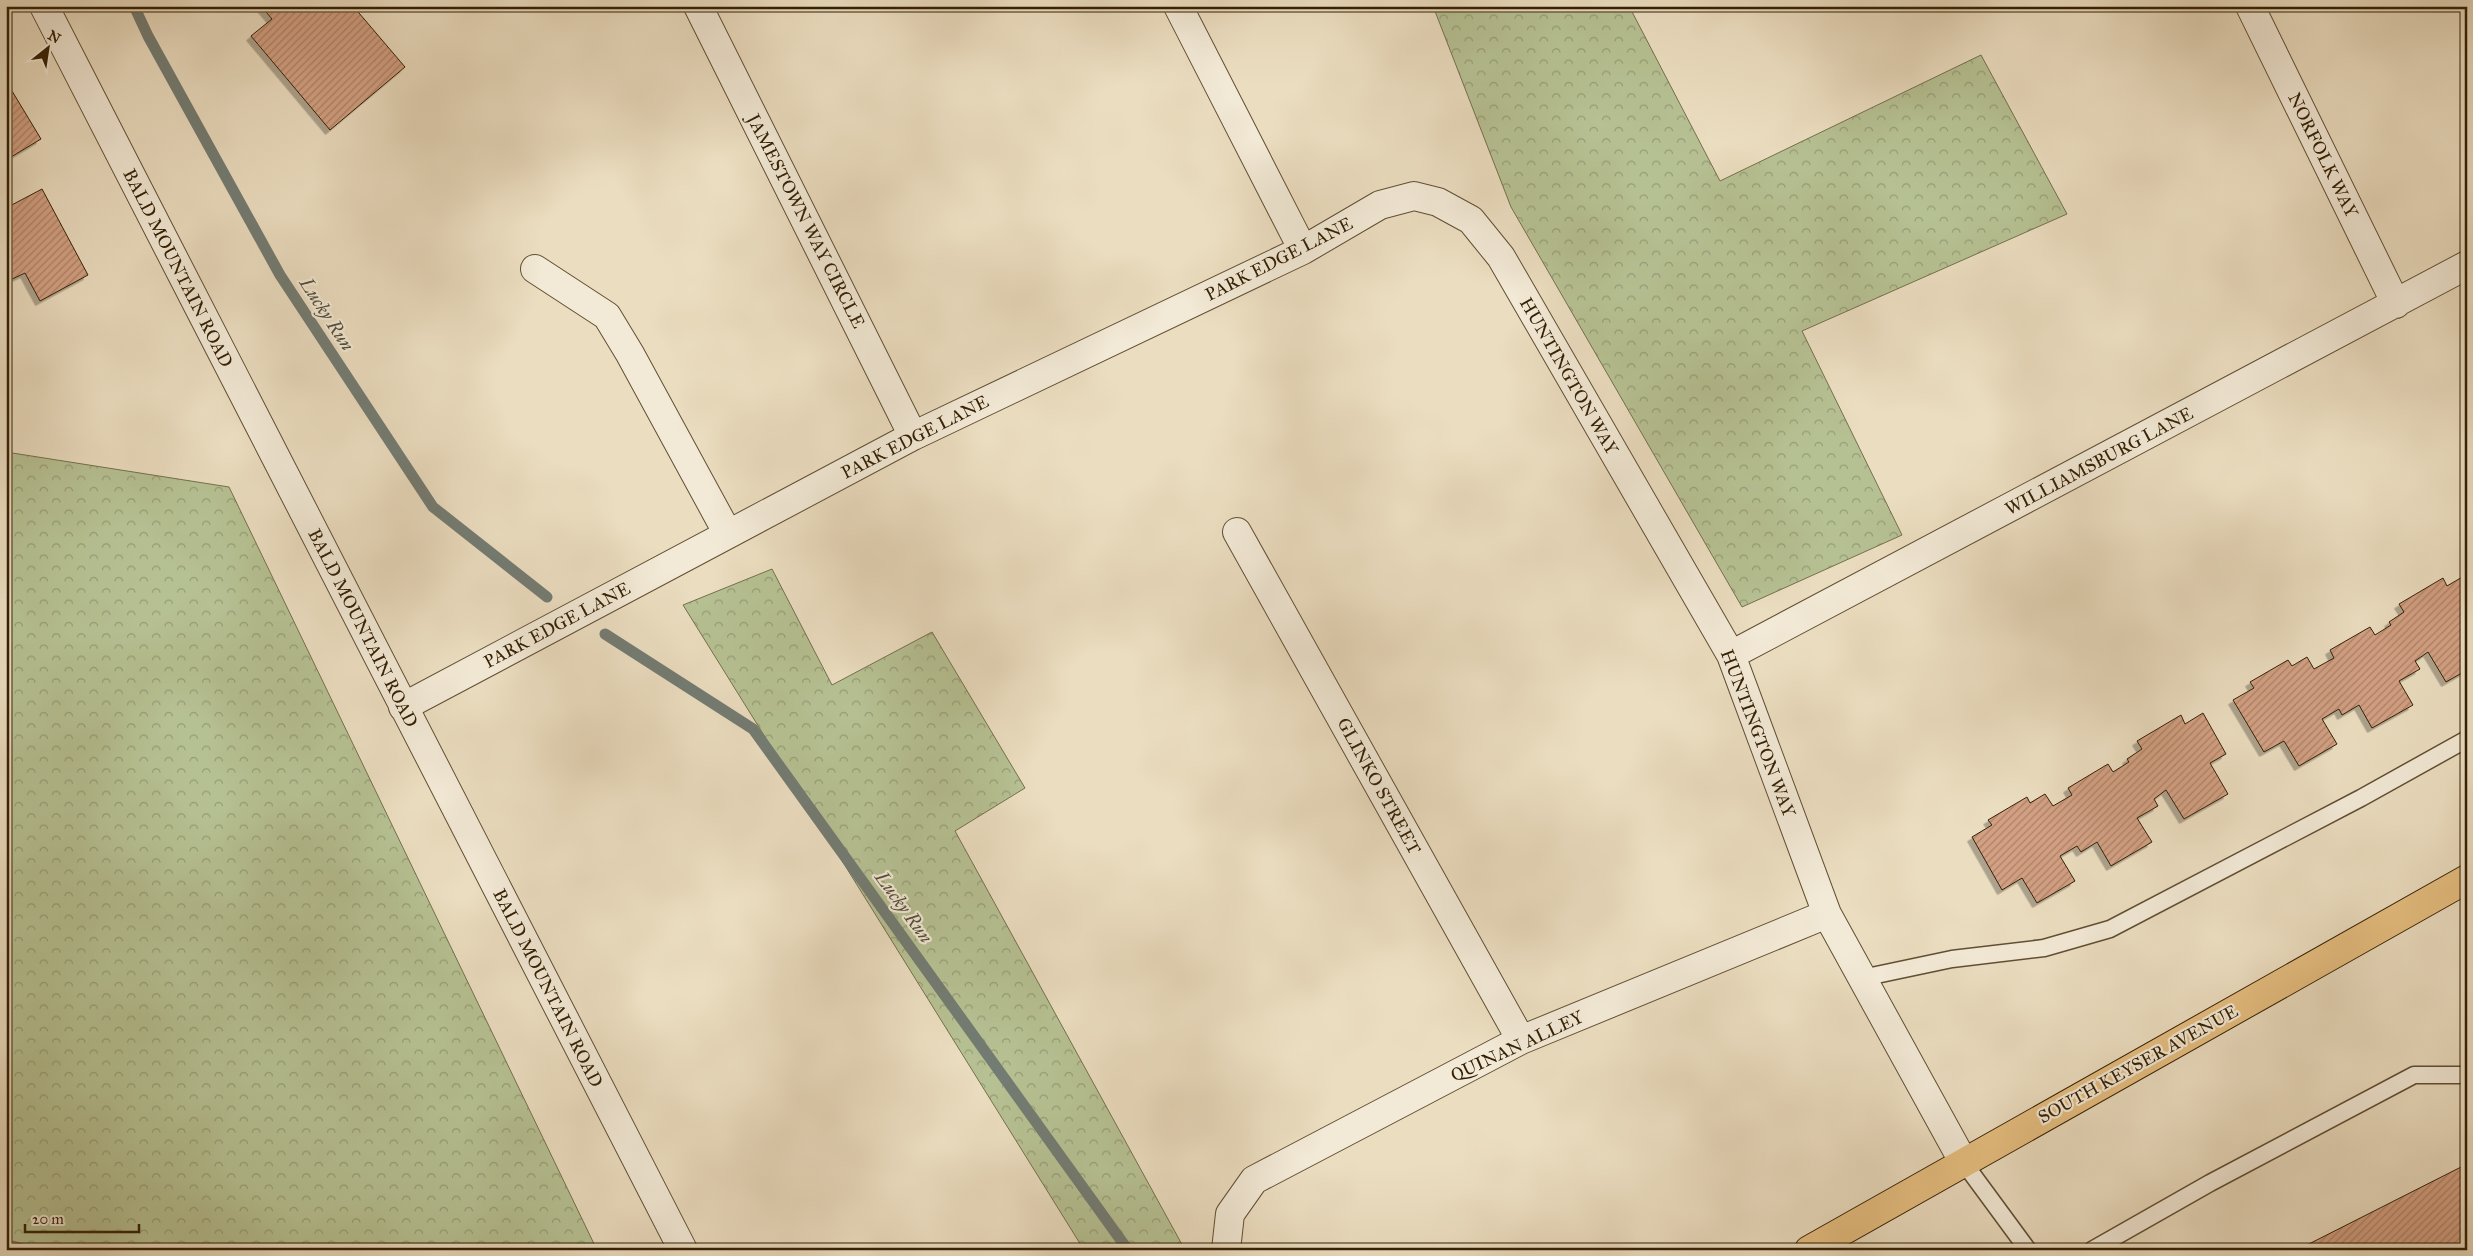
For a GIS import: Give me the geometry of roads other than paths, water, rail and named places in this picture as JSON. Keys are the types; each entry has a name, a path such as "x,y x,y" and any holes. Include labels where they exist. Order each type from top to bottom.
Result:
{"main road":[{"name":"SOUTH KEYSER AVENUE","path":"1810,1250 2467,879"}],"street":[{"name":"BALD MOUNTAIN ROAD","path":"44,6 684,1250"},
{"name":"JAMESTOWN WAY CIRCLE","path":"698,6 913,436"},
{"path":"1178,6 1303,250"},
{"name":"NORFOLK WAY","path":"2250,6 2396,304"},
{"name":"PARK EDGE LANE","path":"403,707 913,436 1303,250 1380,205 1414,196 1438,202"},
{"name":"HUNTINGTON WAY","path":"1438,202 1471,220 1501,257 1731,655 1827,914 1964,1162"},
{"name":"WILLIAMSBURG LANE","path":"1731,655 2467,265"},
{"path":"535,269 607,316 630,354 728,534"},
{"name":"GLINKO STREET","path":"1237,532 1521,1040"},
{"name":"QUINAN ALLEY","path":"1226,1250 1230,1214 1254,1180 1521,1040 1827,914"}],"lane":[{"path":"1862,978 1952,959 2044,948 2110,929 2361,798 2467,739"},
{"path":"2092,1250 2210,1183 2414,1075 2467,1076"},
{"path":"1964,1162 2028,1250"}],"waterway":[{"name":"Lucky Run","path":"134,6 148,36 280,275 433,507 547,597"},
{"name":"Lucky Run","path":"605,634 753,729 1128,1250"}]}
